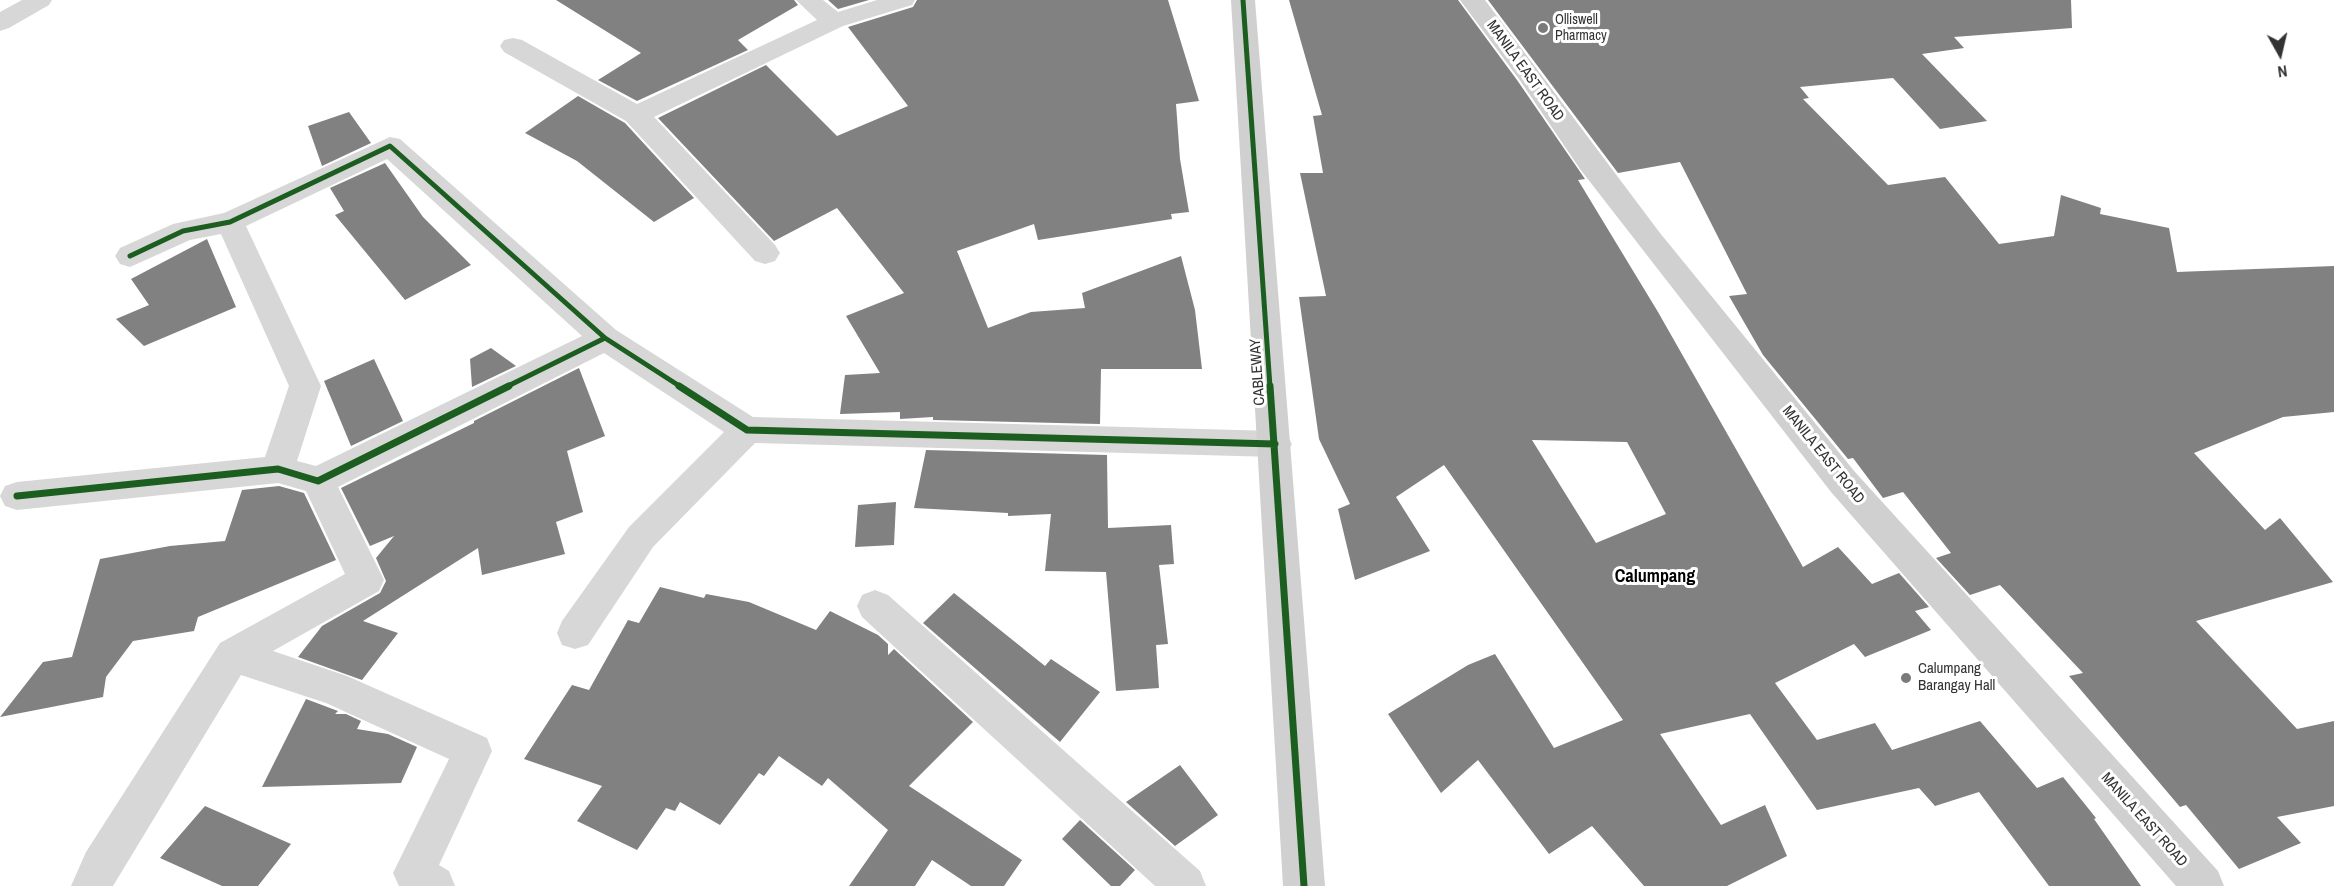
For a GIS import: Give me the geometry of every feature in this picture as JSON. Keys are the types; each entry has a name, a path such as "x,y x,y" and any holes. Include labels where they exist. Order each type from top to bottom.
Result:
{"main road":[{"name":"CABLEWAY","path":"1243,0 1304,886"},
{"name":"MANILA EAST ROAD","path":"1472,0 1636,223 1843,482 2203,886"}],"street":[{"path":"0,23 40,0"},
{"path":"808,0 834,21"},
{"path":"636,115 834,21 903,0"},
{"path":"513,46 636,115 765,253"},
{"path":"130,256 183,231 230,222 390,146 605,338 747,430 1275,444"},
{"path":"230,222 305,386 278,469"},
{"path":"16,496 278,469 318,481 605,338"},
{"path":"575,633 641,537 747,430"},
{"path":"92,886 100,866 233,655 366,579 318,481"},
{"path":"875,606 1185,886"},
{"path":"233,655 334,688 473,751 414,873 434,886"}],"building":[{"path":"556,0 794,0 798,5 738,40 748,50 637,101 598,80 641,53"},
{"path":"828,0 869,0 838,9"},
{"path":"917,0 1168,0 1199,101 1176,104 1180,159 1189,212 1171,214 1172,219 1038,240 1034,224 957,251 988,328 1031,312 1085,308 1082,293 1181,256 1195,310 1202,369 1101,369 1100,424 933,420 933,417 900,419 900,412 840,414 845,375 880,373 846,316 904,293 837,208 774,241 658,118 766,65 837,136 908,106 848,27 913,7"},
{"path":"1289,0 1458,0 1517,80 1585,179 1578,180 1658,312 1803,567 1838,547 1872,584 1899,573 1929,607 1915,611 1931,630 1865,657 1854,644 1775,683 1817,740 1875,723 1892,750 1980,721 2037,788 2063,777 2096,818 2094,819 2141,886 2049,886 1979,792 1935,806 1919,788 1817,810 1750,714 1660,734 1721,825 1765,805 1787,856 1727,886 1644,886 1592,826 1549,854 1478,760 1441,793 1388,714 1468,665 1495,654 1554,748 1623,720 1444,465 1396,497 1430,551 1355,580 1338,509 1350,504 1319,439 1299,297 1326,296 1300,173 1323,173 1313,116 1322,115","holes":["1532,440 1627,442 1666,514 1596,543"]},
{"path":"1488,0 2071,0 2072,28 1954,37 1964,48 1922,54 1987,121 1940,129 1893,78 1800,87 1809,98 1803,99 1888,185 1945,177 1999,244 2054,236 2061,195 2101,208 2100,214 2169,228 2177,272 2334,266 2334,412 2283,417 2194,453 2265,530 2280,518 2333,582 2196,621 2297,729 2334,721 2334,806 2277,817 2301,843 2239,869 2186,805 2180,807 2069,676 2083,673 2000,585 1970,595 1936,558 1951,553 1903,492 1883,498 1853,458 1848,459 1763,355 1729,296 1747,294 1680,162 1618,173"},
{"path":"578,96 625,123 694,198 654,222 577,161 525,133"},
{"path":"349,112 371,143 322,166 308,126"},
{"path":"385,163 423,217 471,265 405,300 335,215 344,211 330,188"},
{"path":"207,239 236,307 144,346 116,319 149,305 131,279"},
{"path":"491,348 516,366 472,387 470,359"},
{"path":"374,359 403,421 351,446 324,381"},
{"path":"579,368 605,436 567,451 583,512 556,522 565,554 482,575 478,548 363,621 398,633 362,680 298,657 322,626 380,593 386,581 376,558 394,536 370,546 341,488 474,423"},
{"path":"926,450 1107,455 1108,528 1171,525 1174,564 1159,565 1168,644 1156,645 1159,688 1116,691 1106,572 1045,571 1051,514 1008,516 1008,513 914,508"},
{"path":"279,486 304,493 336,560 198,617 194,631 133,641 106,677 103,697 0,717 43,662 72,657 100,559 170,546 225,541 242,490"},
{"path":"896,502 894,545 855,547 858,505"},
{"path":"660,587 704,598 706,594 749,602 816,630 830,611 878,635 888,644 888,655 894,649 973,722 909,786 1022,860 1004,886 971,886 932,860 915,886 849,886 888,830 828,778 822,786 779,756 764,776 759,773 720,825 680,802 675,811 666,808 637,850 577,821 602,786 524,759 572,685 589,690 628,620 639,623"},
{"path":"954,593 1045,666 1051,659 1100,692 1060,742 923,623"},
{"path":"306,699 338,711 335,714 346,714 361,721 357,729 388,734 417,747 401,783 262,787"},
{"path":"1180,765 1218,815 1175,846 1126,802"},
{"path":"205,806 291,844 258,886 222,886 160,858"},
{"path":"1080,820 1135,870 1120,886 1111,886 1062,839"}],"cycle path":[{"path":"1243,0 1304,886"},
{"path":"130,256 183,231 230,222 390,146 605,338 747,430 1275,444"},
{"path":"17,496 278,469 318,481 605,338"}],"place":[{"name":"Olliswell Pharmacy","path":"1543,28"},
{"name":"Calumpang Barangay Hall","path":"1906,678"}],"district":[{"name":"Calumpang","path":"1655,577"}]}
